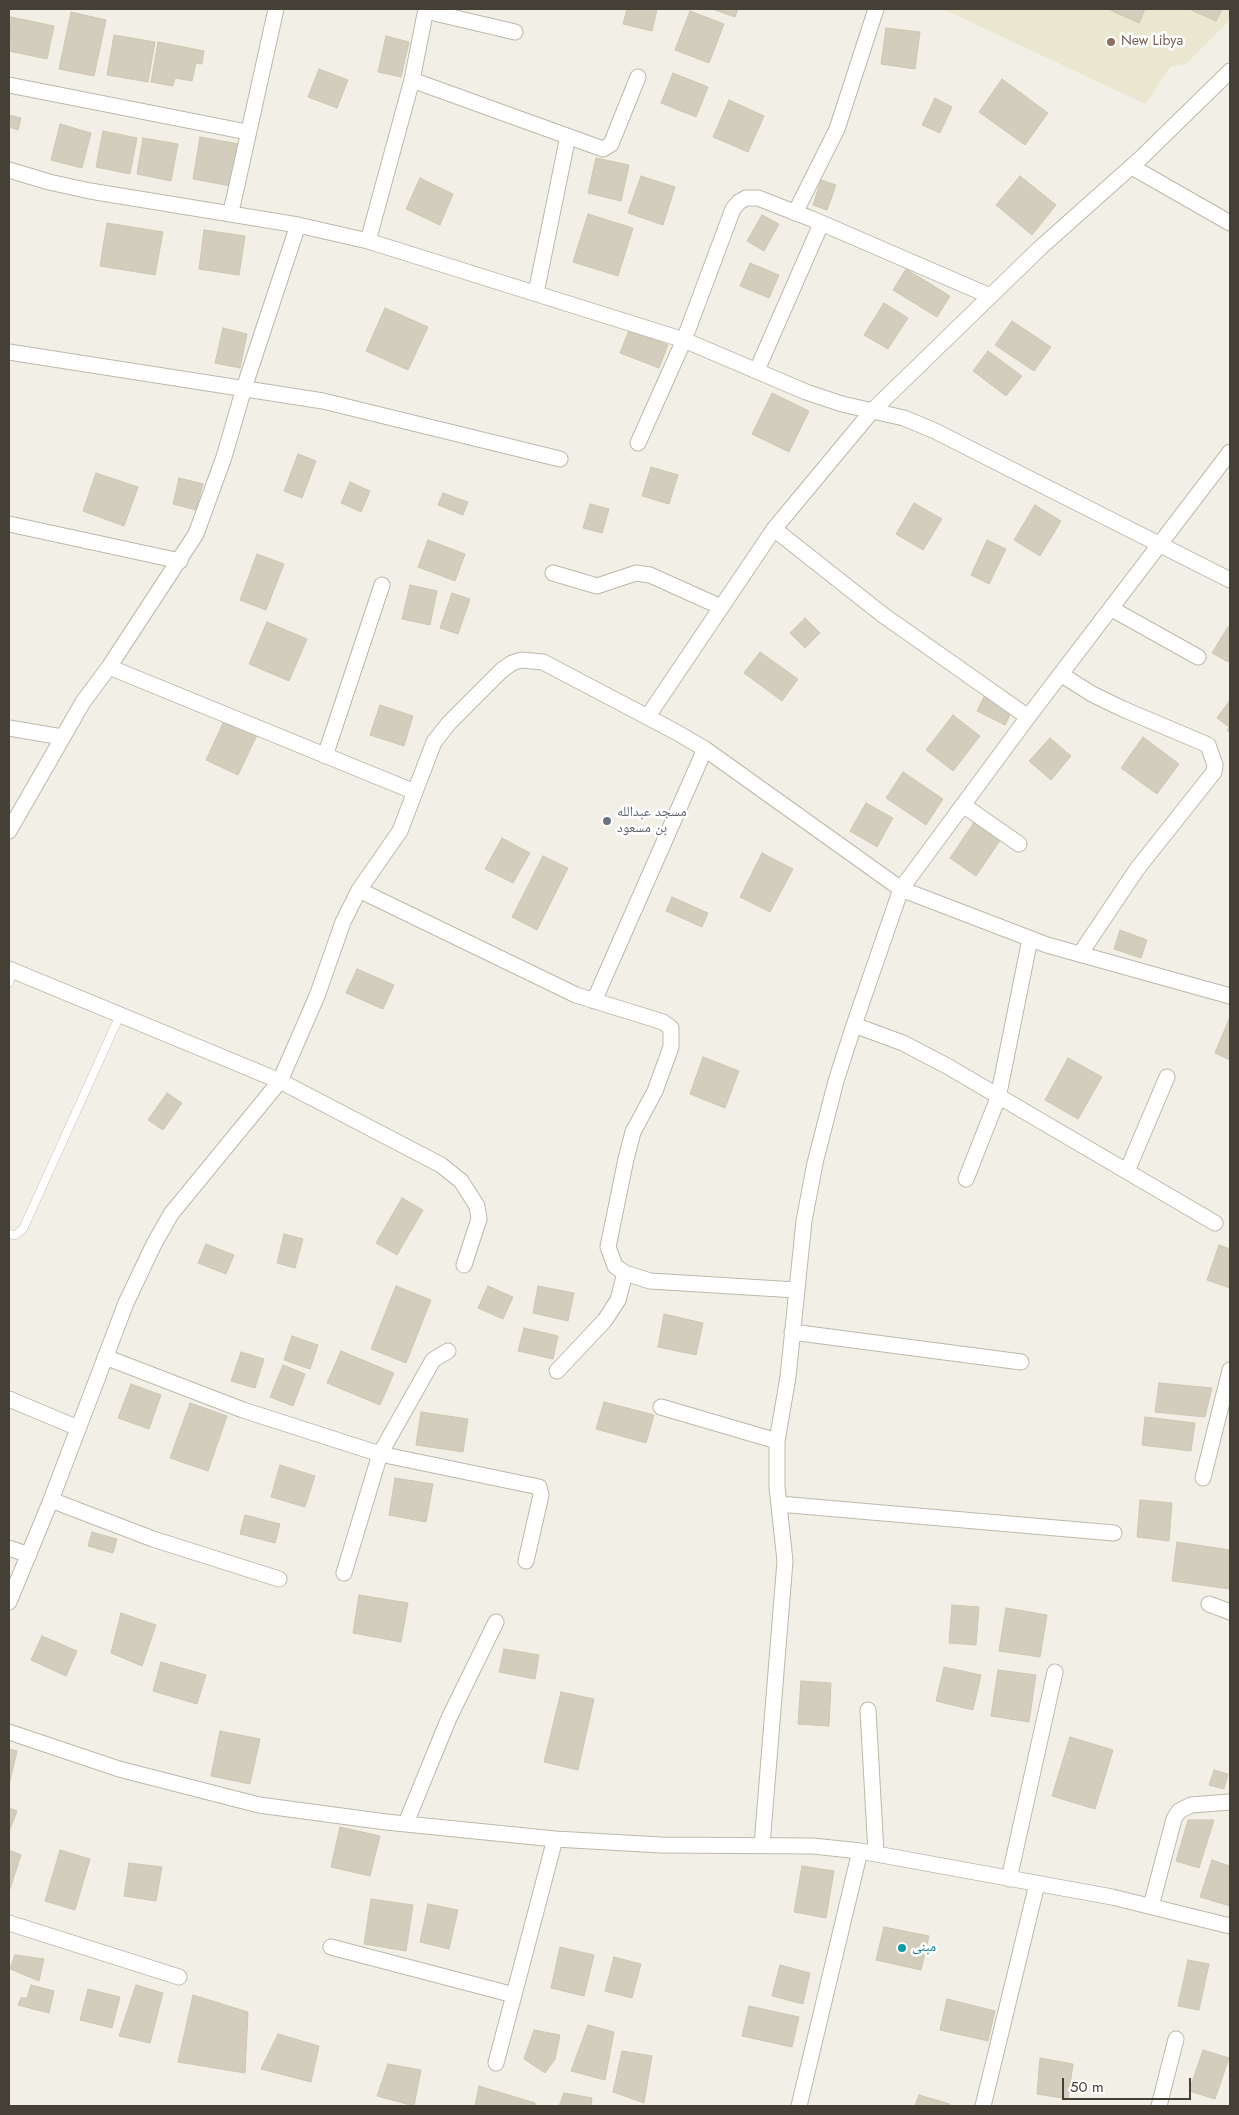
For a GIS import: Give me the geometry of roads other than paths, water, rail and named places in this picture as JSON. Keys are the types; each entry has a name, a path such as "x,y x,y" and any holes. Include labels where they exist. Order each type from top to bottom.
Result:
{"street":[{"path":"231,212 247,132 276,9"},
{"path":"796,213 837,129 876,9"},
{"path":"368,242 412,80 426,10 515,32"},
{"path":"648,716 774,529 872,411 1040,248 1132,167 1230,71"},
{"path":"412,80 603,149 608,148 614,138 638,77"},
{"path":"9,85 247,132"},
{"path":"536,293 568,136"},
{"path":"1132,167 1230,224"},
{"path":"9,170 49,182 90,191 231,212 298,225 368,242 684,340 806,392 904,418 935,431 1230,580"},
{"path":"638,443 684,340 733,209 746,198 758,198 796,213 990,296"},
{"path":"757,370 821,224"},
{"path":"9,831 62,737 180,561 196,534 208,507 244,388 298,225"},
{"path":"9,352 323,401 560,459"},
{"path":"762,1845 785,1561 777,1487 777,1442 788,1377 804,1221 814,1163 836,1081 854,1024 901,889 1028,717 1161,546 1230,452"},
{"path":"9,524 180,561"},
{"path":"774,529 883,615 1028,717"},
{"path":"553,573 597,586 605,585 631,574 650,575 721,607"},
{"path":"325,756 382,585"},
{"path":"1112,609 1198,657"},
{"path":"9,1602 30,1555 126,1303 154,1244 171,1214 280,1081 317,996 343,922 359,890 400,832 434,742 449,723 502,670 521,660 543,662 648,716 705,749 901,889 1030,939 1230,996"},
{"path":"109,667 415,792"},
{"path":"1062,675 1092,694 1123,709 1208,745 1215,765 1214,772 1137,869 1080,954"},
{"path":"9,728 62,737"},
{"path":"594,1001 705,749"},
{"path":"963,805 1020,844"},
{"path":"359,890 570,992 663,1022 671,1028 671,1047 655,1091 634,1132 608,1247 615,1266 625,1273 650,1281 796,1290"},
{"path":"966,1179 998,1098 1030,939"},
{"path":"10,974 120,1015 280,1081 441,1165 461,1181 477,1206 479,1219 464,1265"},
{"path":"854,1024 917,1050 1215,1223"},
{"path":"1127,1171 1167,1076"},
{"path":"557,1371 605,1320 618,1300 625,1273"},
{"path":"792,1332 1021,1362"},
{"path":"344,1574 380,1454 434,1360 448,1351"},
{"path":"105,1357 243,1410 380,1454 540,1487 542,1495 526,1561"},
{"path":"1203,1478 1230,1370"},
{"path":"9,1399 78,1428"},
{"path":"661,1407 777,1442"},
{"path":"51,1500 153,1540 279,1579"},
{"path":"779,1504 1114,1533"},
{"path":"9,1548 30,1555"},
{"path":"1209,1604 1230,1612"},
{"path":"406,1823 449,1718 496,1622"},
{"path":"1009,1879 1055,1672"},
{"path":"868,1710 876,1854"},
{"path":"9,1732 119,1769 259,1805 555,1839 661,1845 813,1846 860,1851 1151,1906 1230,1926"},
{"path":"1151,1906 1174,1818 1179,1811 1191,1805 1230,1802"},
{"path":"496,2062 555,1839"},
{"path":"799,2106 860,1851"},
{"path":"983,2106 1037,1884"},
{"path":"9,1923 180,1976"},
{"path":"331,1947 514,1995"},
{"path":"1159,2106 1176,2039"}],"lane":[{"path":"9,1234 15,1235 23,1229 120,1015"}],"place":[{"name":"New Libya","path":"1111,42"},
{"name":"مسجد عبدالله بن مسعود","path":"607,821"},
{"name":"مبنى","path":"902,1948"}]}
